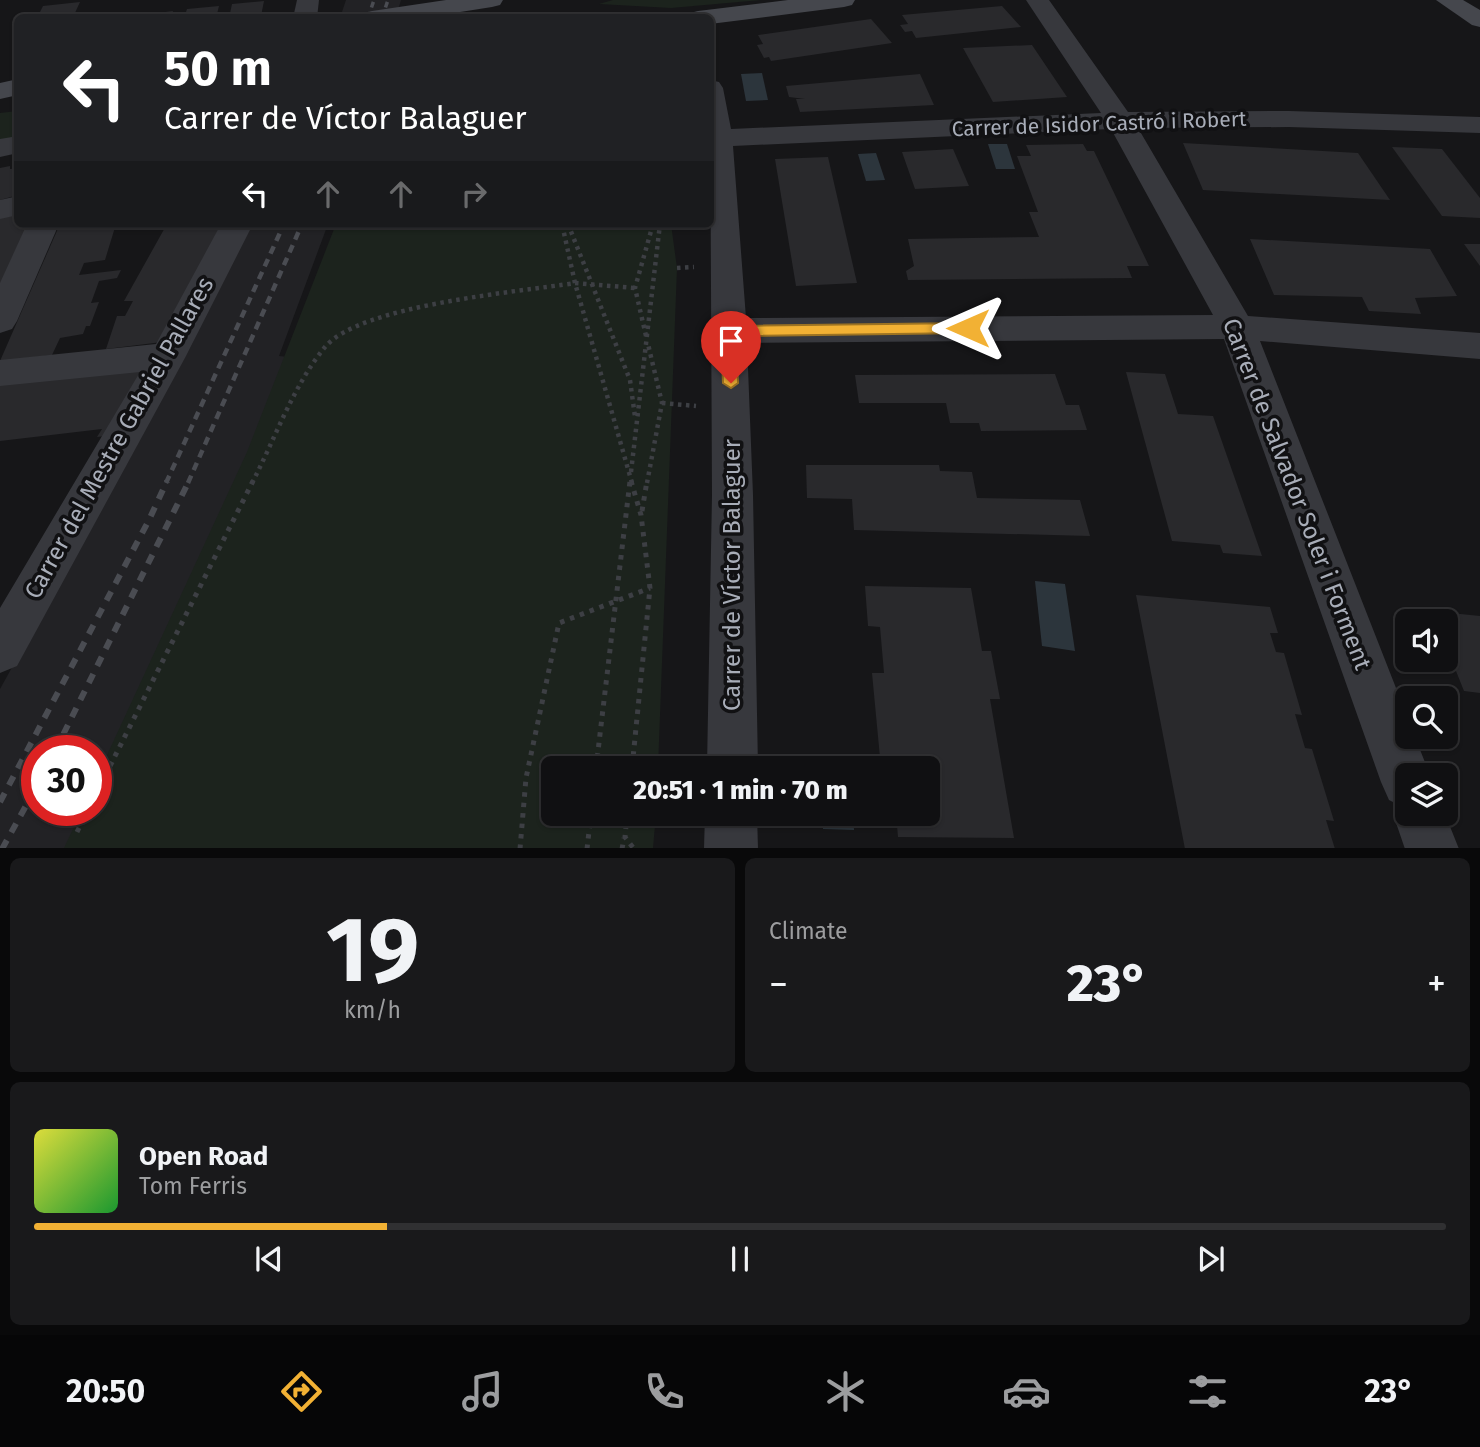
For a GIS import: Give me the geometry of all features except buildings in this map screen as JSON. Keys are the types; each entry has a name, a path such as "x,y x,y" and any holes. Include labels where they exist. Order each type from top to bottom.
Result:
{"street":[{"path":"399,14 492,0"},
{"path":"714,16 844,0"},
{"name":"Carrer de Salvador Soler i Forment","path":"1037,0 1120,120 1237,327 1400,763"},
{"path":"1447,0 1475,12"},
{"name":"Carrer de Víctor Balaguer","path":"714,113 727,265 729,331 733,531 732,756"},
{"name":"Carrer de Isidor Castró i Robert","path":"718,138 1120,120 1289,119 1480,125"},
{"path":"0,321 41,228"},
{"name":"Carrer del Mestre Gabriel Pallares","path":"0,651 169,356 235,228"},
{"path":"729,331 833,328 1237,327 1480,346"},
{"path":"0,373 169,356"},
{"path":"731,826 731,848"},
{"path":"1423,826 1432,848"}],"path":[{"path":"563,228 641,515 650,588 633,756"},
{"path":"570,228 630,380 636,426"},
{"path":"641,515 662,403 635,288 652,228"},
{"path":"597,756 660,228"},
{"path":"112,762 309,370 327,345 345,331 400,311 576,283 635,288"},
{"path":"520,848 526,778 559,623 650,588"},
{"path":"77,832 80,826"},
{"path":"587,848 590,826"},
{"path":"622,848 626,826"},
{"path":"625,837 633,848"}],"shaded area":[{"path":"346,0 401,0 397,14 341,14"},
{"path":"613,0 761,0 671,8 599,4"},
{"path":"762,73 768,100 746,101 741,74"},
{"path":"14,111 14,140 0,142 0,113"},
{"path":"988,144 1007,144 1015,169 996,169"},
{"path":"876,153 885,180 866,181 858,154"},
{"path":"246,228 327,228 279,356 325,361 112,810 112,735 21,735 21,826 104,826 94,848 0,848 0,689 191,346"},
{"path":"334,228 672,228 677,268 658,756 541,756 541,826 655,826 653,848 64,848 74,826 112,826 112,744 247,452"},
{"path":"1035,581 1065,584 1075,651 1042,646"},
{"path":"823,826 854,826 854,830 823,829"}],"railway":[{"path":"369,14 374,0"},
{"path":"383,14 388,0"},
{"path":"166,483 282,228"},
{"path":"188,483 300,228"},
{"path":"0,802 167,481"},
{"path":"63,735 189,481"},
{"path":"3,848 21,815"}],"route":[{"path":"731,383 729,331 968,328"}]}
